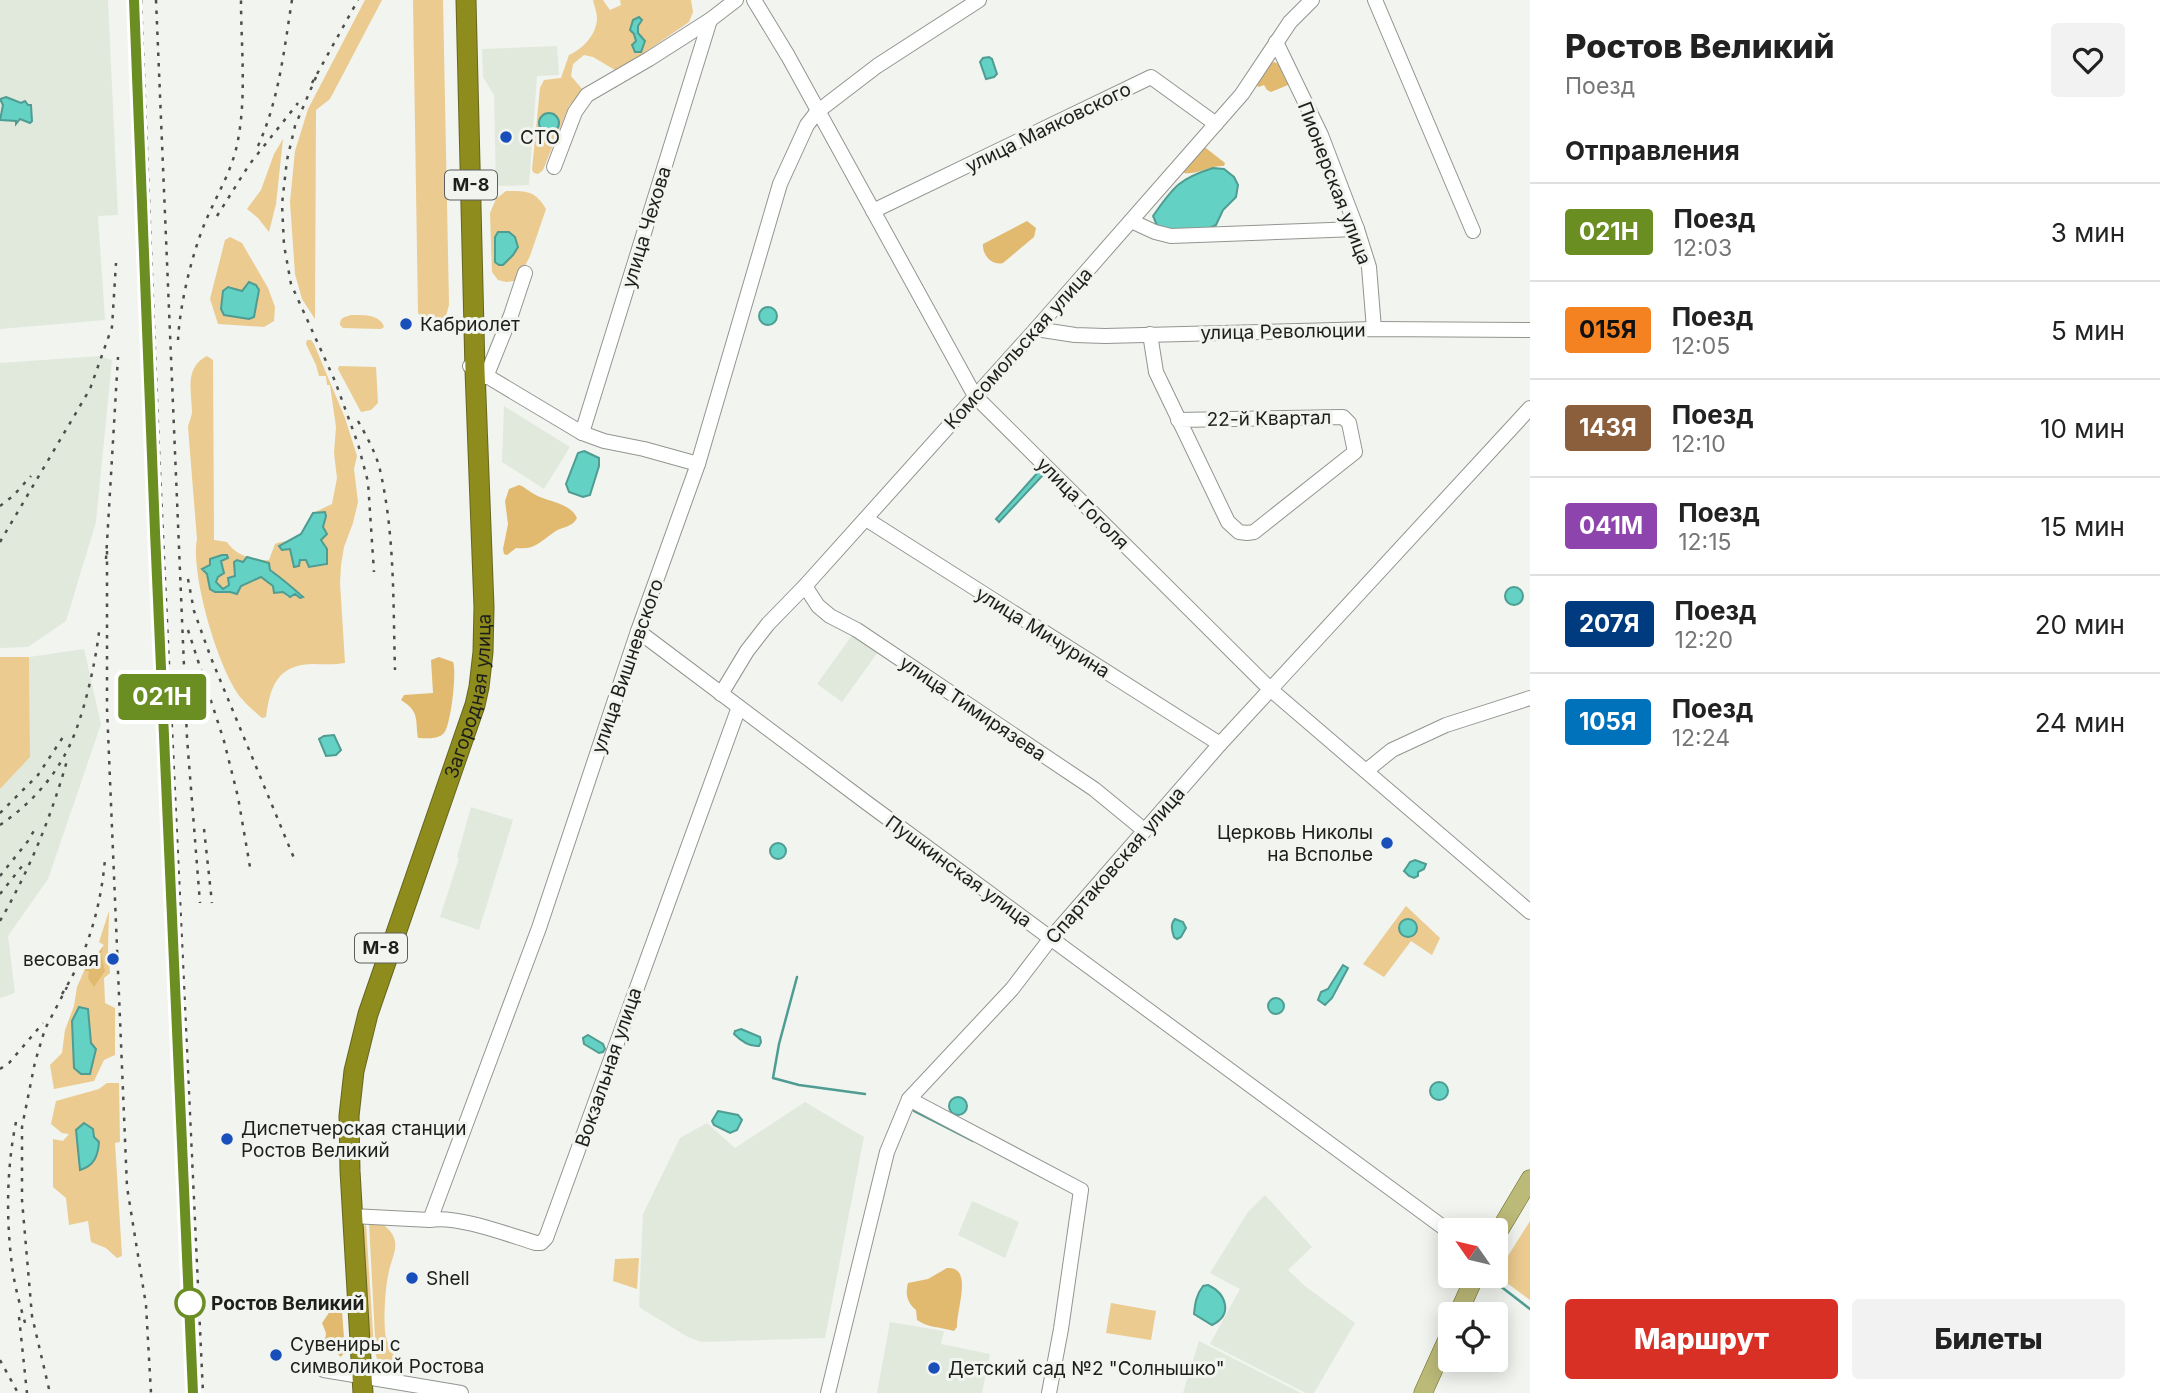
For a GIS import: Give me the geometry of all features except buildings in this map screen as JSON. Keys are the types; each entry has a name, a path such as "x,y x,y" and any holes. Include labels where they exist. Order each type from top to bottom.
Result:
{"highway":[{"name":"Загородная улица","path":"359,1385 341,1191 340,1126 343,1089 349,1053 367,989 459,725 470,686 473,654 476,370 456,0"},
{"name":"Загородная улица","path":"359,1385 349,1130 351,1090 357,1053 368,1014 467,729 479,687 483,652 484,607 466,0"}],"main road":[{"path":"1507,1218 1530,1179"},
{"path":"1423,1393 1438,1360"}],"street":[{"path":"554,167 575,112 587,95 649,60 736,0"},
{"name":"улица Гоголя","path":"754,0 788,56 975,396 1270,689 1530,912"},
{"path":"817,112 877,66 979,0"},
{"name":"Комсомольская улица","path":"720,694 768,624 866,519 1216,124 1242,94 1290,22 1312,0"},
{"path":"1375,0 1473,231"},
{"name":"улица Чехова","path":"582,433 710,20"},
{"name":"Пионерская улица","path":"1276,42 1321,135 1357,229 1369,267 1374,329"},
{"name":"улица Маяковского","path":"873,211 1151,77 1216,124"},
{"name":"улица Вишневского","path":"430,1220 540,928 638,631 698,464 780,184 807,125 817,112"},
{"path":"1131,221 1171,236 1357,229"},
{"path":"525,273 511,315 476,370 582,433 698,464"},
{"name":"улица Революции","path":"1036,329 1075,335 1374,329 1530,330"},
{"name":"22-й Квартал","path":"1150,334 1156,372 1178,420 1228,522 1239,532 1254,532 1355,452 1349,423 1343,417 1178,420"},
{"name":"Спартаковская улица","path":"828,1393 887,1152 909,1099 1012,989 1051,937 1220,744 1530,408"},
{"name":"улица Мичурина","path":"866,519 1220,744"},
{"name":"улица Тимирязева","path":"805,586 818,606 830,616 857,630 1094,789 1143,830"},
{"name":"Пушкинская улица","path":"638,631 738,708 1438,1223"},
{"path":"1366,771 1392,750 1446,725 1530,698"},
{"name":"Вокзальная улица","path":"352,1216 430,1220 441,1218 536,1243 541,1243 546,1238 738,708"},
{"path":"909,1099 1081,1190 1062,1329 1049,1393"},
{"path":"324,1370 359,1385 461,1393"}],"shaded area":[{"path":"0,0 108,0 118,215 98,216 105,320 0,329"},
{"path":"365,0 382,0 330,99 316,110 315,319 302,299 295,274 290,202 295,151 308,109"},
{"path":"413,0 443,0 449,305 446,316 437,322 423,318 418,313"},
{"path":"593,0 603,0 610,10 621,5 620,0 691,0 693,12 689,22 615,70 593,57 584,55 573,64 571,76 582,89 582,93 569,106 543,170 538,174 534,173 532,170 540,88 544,80 561,78 569,55 584,45 592,35 597,18"},
{"path":"557,46 559,75 537,76 529,185 496,186 494,95 483,77 482,49"},
{"path":"1274,62 1280,64 1290,82 1271,92 1264,85 1256,85"},
{"path":"283,139 276,204 269,232 247,209 261,190 274,154"},
{"path":"1202,145 1225,163 1224,166 1191,173 1181,172"},
{"path":"506,191 534,195 546,209 520,276 514,281 506,282 498,280 492,272 490,213 496,199"},
{"path":"1027,221 1036,228 1034,237 1003,263 988,259 983,244"},
{"path":"230,237 242,243 268,288 275,307 274,321 264,327 218,324 210,299 225,240","holes":["249,282 259,290 254,317 248,319 221,309 223,291 228,287 242,291"]},
{"path":"351,315 375,317 384,327 343,328 340,325 341,320"},
{"path":"307,340 311,340 314,344 345,418 357,456 354,469 358,502 341,565 345,663 300,665 283,673 273,687 266,717 262,718 244,702 224,668 202,598 196,555 188,427 192,411 191,380 195,366 200,361 207,356 213,360 214,540 227,542 245,556 269,560 275,544 294,539 280,545 283,550 290,549 297,566 300,560 306,560 309,567 327,565 327,549 321,540 326,536 323,527 326,518 315,512 332,504 337,478 334,453 336,427 330,385 327,385 326,376 319,376 306,344","holes":["222,555 226,560 221,562 224,568 216,582 223,589 229,584 228,578 235,576 234,562 243,562 247,557 269,565 270,570 302,594 302,597 295,594 287,597 283,592 274,593 273,586 262,577 241,586 237,594 210,589 204,567 210,565 210,559"]},
{"path":"100,356 112,360 96,522 66,621 28,647 0,648 0,363"},
{"path":"339,366 376,367 378,403 371,410 361,412 338,369"},
{"path":"504,406 570,447 544,489 502,462"},
{"path":"519,485 539,497 564,505 577,518 572,524 536,545 516,548 507,555 503,549 508,524 505,501 509,489"},
{"path":"853,634 878,652 842,702 817,684"},
{"path":"84,649 101,724 48,879 8,936 15,993 0,998 0,789 30,757 29,657"},
{"path":"0,657 29,657 30,757 0,789"},
{"path":"439,657 453,662 454,667 454,686 447,728 439,737 418,738 414,712 401,700 404,695 433,693 431,660"},
{"path":"471,807 513,820 479,930 440,917 459,858 457,857"},
{"path":"1406,906 1440,938 1432,955 1411,941 1384,977 1363,964"},
{"path":"109,911 110,973 104,978 105,1003 115,1008 115,1055 104,1060 94,1081 54,1089 50,1065 62,1053 65,1030 84,971 89,972 101,954 104,945 99,942"},
{"path":"104,945 101,954 105,971 94,987 88,978 89,972 84,971 93,955"},
{"path":"107,1083 119,1083 120,1142 115,1143 122,1256 117,1258 106,1248 91,1242 88,1221 69,1225 66,1198 53,1187 53,1139 63,1141 69,1134 62,1133 51,1124 56,1101 99,1089"},
{"path":"805,1102 864,1137 825,1338 701,1342 642,1309 639,1306 643,1214 680,1138 707,1123 735,1148"},
{"path":"1265,1195 1312,1247 1288,1270 1355,1323 1314,1393 1306,1393 1210,1344 1240,1289 1210,1273 1248,1212"},
{"path":"972,1201 1019,1222 1005,1258 958,1235"},
{"path":"1530,1221 1530,1300 1508,1284 1508,1256"},
{"path":"380,1222 393,1235 395,1241 386,1289 385,1332 390,1349 401,1367 399,1368 380,1365 376,1356 369,1223"},
{"path":"366,1224 373,1352 368,1352 360,1232"},
{"path":"639,1258 637,1289 613,1281 615,1259"},
{"path":"947,1268 955,1269 962,1281 957,1327 954,1331 917,1320 916,1310 907,1294 908,1283 928,1279"},
{"path":"339,1298 345,1351 341,1357 325,1342 326,1333 322,1323"},
{"path":"1111,1303 1156,1311 1151,1340 1106,1333"},
{"name":"Детский сад №2 \"Солнышко\"","path":"890,1322 944,1331 941,1344 990,1354 982,1393 877,1393"},
{"path":"1199,1341 1301,1393 1183,1393"}],"water":[{"path":"639,17 642,20 638,33 645,41 641,52 635,52 632,45 636,41 630,30 633,20"},
{"path":"989,57 997,74 986,79 980,62"},
{"path":"6,97 31,105 30,123 20,119 16,124 16,121 0,120 3,105 0,99"},
{"path":"549,113 556,116 559,123 556,130 549,133 542,130 539,123 542,116"},
{"path":"1213,168 1224,169 1234,177 1238,185 1236,197 1223,210 1216,225 1210,228 1166,231 1158,228 1153,216 1172,191 1192,176"},
{"path":"498,232 509,232 515,237 518,247 503,265 495,262 495,237"},
{"path":"249,282 259,290 254,317 249,319 224,315 221,309 223,291 228,287 242,291"},
{"path":"768,307 774,310 777,316 774,322 768,325 762,322 759,316 762,310"},
{"path":"584,451 599,458 599,466 590,495 583,497 569,492 566,484 578,453"},
{"path":"1039,471 1043,475 999,522 996,519"},
{"path":"325,512 323,527 327,534 321,540 327,549 327,564 309,567 306,560 300,560 299,566 294,567 290,549 282,550 279,546 301,534 313,513"},
{"path":"227,555 228,558 221,561 224,573 216,582 223,589 229,585 228,578 235,576 234,562 243,562 247,557 269,563 270,570 303,597 295,594 290,597 283,592 274,593 273,586 261,577 241,586 237,594 215,592 210,589 207,574 202,569 210,565 210,559"},
{"path":"1514,587 1520,590 1523,596 1520,602 1514,605 1508,602 1505,596 1508,590"},
{"path":"334,735 341,750 336,755 326,756 319,739"},
{"path":"778,843 784,845 784,857 778,859 772,857 770,851 772,845"},
{"path":"1415,860 1426,864 1414,878 1404,871 1410,862"},
{"path":"1175,919 1183,922 1186,928 1177,939 1172,928"},
{"path":"1408,919 1415,921 1415,935 1408,937 1401,935 1399,928 1401,921"},
{"path":"1343,965 1348,968 1332,998 1325,1005 1318,1000 1321,992 1328,989"},
{"path":"1273,998 1279,998 1284,1006 1282,1012 1273,1014 1268,1009 1268,1003"},
{"path":"79,1007 88,1009 91,1043 96,1049 90,1074 81,1074 74,1068 72,1021"},
{"path":"741,1029 760,1037 759,1046 745,1043 734,1034"},
{"path":"588,1035 603,1044 603,1052 599,1053 584,1044 583,1038"},
{"path":"1439,1082 1445,1085 1448,1091 1445,1097 1439,1100 1433,1097 1430,1091 1433,1085"},
{"path":"958,1097 964,1100 967,1106 964,1112 958,1115 952,1112 949,1106 952,1100"},
{"path":"718,1111 738,1115 742,1120 737,1130 730,1133 714,1125 712,1121"},
{"path":"84,1123 93,1129 94,1137 99,1142 94,1160 80,1170 76,1130"},
{"path":"1208,1285 1220,1294 1225,1305 1223,1316 1212,1325 1194,1314 1199,1293 1203,1286"}],"waterway":[{"path":"797,977 773,1078 799,1085 865,1094"},
{"path":"914,1111 973,1141"},
{"path":"1503,1288 1530,1309"}],"railway":[{"path":"141,0 203,1393"},
{"path":"156,0 187,738 200,903"},
{"path":"178,340 184,296 195,252 237,145 243,91 241,0"},
{"path":"258,146 276,93 292,0"},
{"path":"312,83 358,0"},
{"path":"316,77 295,126 287,160 282,204 284,245 291,284 335,381 358,444 368,482 374,572"},
{"path":"217,216 249,165 298,103"},
{"path":"0,542 90,389 112,327 116,263"},
{"path":"106,559 118,357"},
{"path":"358,421 376,457 385,495 392,570 395,670"},
{"path":"0,506 31,476"},
{"path":"107,551 107,708 127,1187 146,1305 151,1393"},
{"path":"188,579 194,611 211,658 296,863"},
{"path":"188,630 224,741 238,797 250,867"},
{"path":"0,825 43,787 70,746 86,697 99,632"},
{"path":"0,813 38,775 65,734"},
{"path":"0,921 39,841 68,757"},
{"path":"0,876 36,827"},
{"path":"204,829 212,903"},
{"path":"62,994 92,929 105,859"},
{"path":"0,894 23,865"},
{"path":"49,1389 32,1316 22,1200 22,1127 35,1062 45,1029 67,987"},
{"path":"0,1069 9,1063 43,1023"},
{"path":"16,1122 9,1178 9,1236 14,1280 26,1326"},
{"path":"19,1317 27,1393"},
{"path":"0,1360 18,1393"}],"train":[{"name":"021Н","path":"134,0 193,1393"}],"place":[{"name":"СТО","path":"506,137"},
{"name":"Кабриолет","path":"406,324"},
{"name":"Церковь Николы на Всполье","path":"1387,843"},
{"name":"весовая","path":"113,959"},
{"name":"Диспетчерская станции Ростов Великий","path":"227,1139"},
{"name":"Shell","path":"412,1278"},
{"name":"Ростов Великий","path":"190,1303"},
{"name":"Сувениры с символикой Ростова","path":"276,1355"},
{"name":"Детский сад №2 \"Солнышко\"","path":"934,1368"}]}
